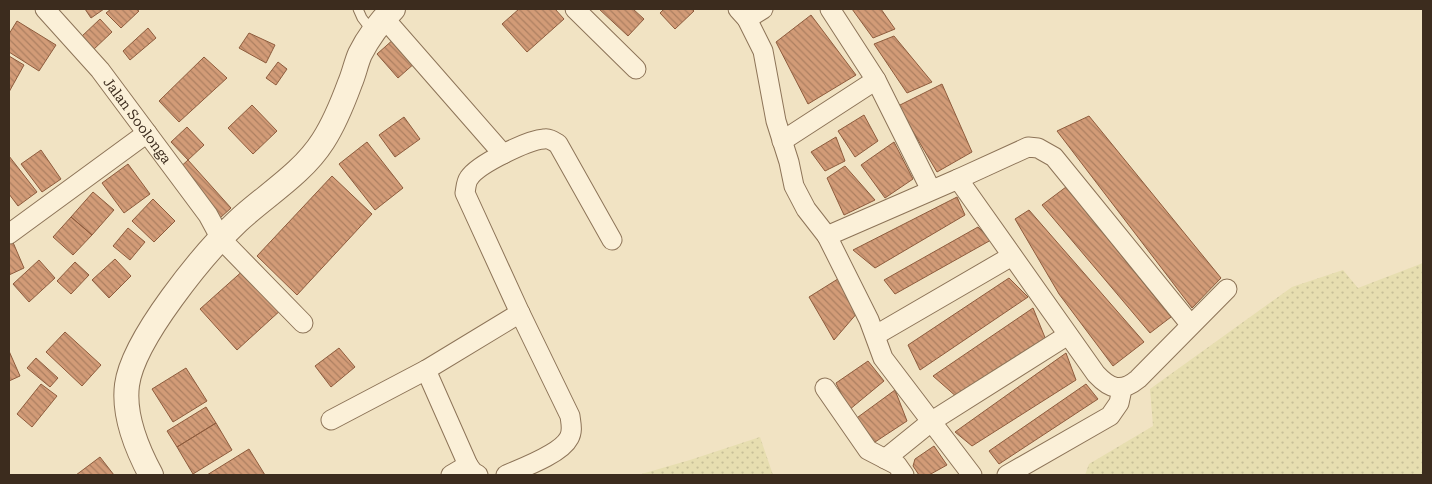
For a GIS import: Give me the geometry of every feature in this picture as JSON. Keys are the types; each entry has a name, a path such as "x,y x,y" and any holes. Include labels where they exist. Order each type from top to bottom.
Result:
{"street":[{"name":"Jalan Soolonga","path":"45,9 100,70 208,215 221,239 304,323"},
{"path":"575,9 636,69"},
{"path":"763,9 742,14 762,51 794,186 806,210 827,236 876,335 883,358 972,475"},
{"path":"830,9 876,80 931,190"},
{"path":"151,475 140,454 129,418 127,385 140,348 169,302 221,239 238,221 285,182 323,141 350,84 360,55 384,20 503,154"},
{"path":"782,141 876,80"},
{"path":"9,234 146,133"},
{"path":"506,475 558,450 568,439 572,429 570,416 465,193 470,177 479,167 503,154 543,139 551,140 558,144 612,240"},
{"path":"827,236 1028,147 1046,151 1054,157 1190,324"},
{"path":"958,179 1068,335 1105,384 1122,389"},
{"path":"876,335 1012,256"},
{"path":"1007,475 1110,416 1119,403 1122,389 1138,379 1190,324 1227,289"},
{"path":"331,420 426,370 520,313"},
{"path":"885,459 932,421 1068,335"},
{"path":"426,370 473,470 451,475"},
{"path":"825,388 868,450 897,465 904,475"}],"lane":[{"path":"358,9 362,18 384,20"}],"shaded area":[{"path":"1423,263 1423,475 1085,475 1089,464 1153,426 1150,389 1292,287 1343,270 1358,288"},
{"path":"760,437 773,475 638,475 690,460"}],"building":[{"path":"85,9 104,9 91,18"},
{"path":"111,9 136,9 139,11 121,28 106,13"},
{"path":"519,9 555,9 564,19 527,52 502,24"},
{"path":"599,9 633,9 644,19 628,36"},
{"path":"664,9 692,9 694,11 675,29 660,13"},
{"path":"852,9 881,9 895,29 873,38"},
{"path":"811,15 856,75 808,104 776,42"},
{"path":"100,19 112,32 93,50 81,37"},
{"path":"17,21 56,45 39,71 9,52 9,34"},
{"path":"148,28 156,38 130,60 123,51"},
{"path":"249,33 275,45 266,63 239,48"},
{"path":"894,36 932,82 907,93 874,44"},
{"path":"395,38 416,62 398,78 377,54"},
{"path":"9,56 24,65 9,92"},
{"path":"204,57 227,78 179,122 159,101"},
{"path":"278,62 287,69 276,85 266,78"},
{"path":"942,84 972,152 937,172 898,106"},
{"path":"252,105 277,131 253,154 228,128"},
{"path":"864,115 878,141 855,157 838,131"},
{"path":"1089,116 1221,278 1192,308 1057,131"},
{"path":"404,117 420,139 395,157 379,135"},
{"path":"187,127 204,145 188,160 171,142"},
{"path":"836,137 845,161 825,171 811,152"},
{"path":"367,142 403,188 375,210 339,164"},
{"path":"894,142 913,179 885,198 861,165"},
{"path":"41,150 61,179 42,192 21,164"},
{"path":"9,156 37,192 18,206 9,194"},
{"path":"188,160 231,208 220,218 177,170"},
{"path":"128,164 150,194 124,213 102,183"},
{"path":"845,166 875,200 844,215 827,178"},
{"path":"332,176 372,214 297,295 257,256"},
{"path":"1066,187 1171,317 1150,333 1042,205"},
{"path":"93,192 114,210 92,235 71,217"},
{"path":"957,197 965,215 875,268 853,250"},
{"path":"153,199 175,221 154,242 132,221"},
{"path":"1029,210 1144,342 1113,366 1059,294 1015,219"},
{"path":"71,217 92,235 73,255 53,237"},
{"path":"978,227 991,240 895,294 884,280"},
{"path":"128,228 145,242 130,260 113,246"},
{"path":"12,240 24,268 9,275 9,242"},
{"path":"115,259 131,276 109,298 92,280"},
{"path":"39,260 55,278 29,302 13,284"},
{"path":"75,262 89,275 71,294 57,281"},
{"path":"246,268 282,309 237,350 200,309"},
{"path":"841,277 858,312 834,340 809,297"},
{"path":"1009,278 1028,297 920,370 908,345"},
{"path":"1033,308 1046,340 958,398 933,376"},
{"path":"65,332 101,365 82,386 46,352"},
{"path":"339,348 355,367 331,387 315,366"},
{"path":"9,351 20,376 9,381"},
{"path":"1066,353 1076,380 972,446 955,432"},
{"path":"36,358 58,378 50,387 27,368"},
{"path":"868,361 884,381 849,410 836,383"},
{"path":"186,368 207,401 173,422 152,389"},
{"path":"41,384 57,396 32,427 17,414"},
{"path":"1086,384 1098,399 999,464 989,451"},
{"path":"895,390 907,421 872,444 854,420"},
{"path":"206,407 216,423 177,447 167,431"},
{"path":"216,423 232,450 193,474 177,447"},
{"path":"934,446 947,465 929,475 919,475 913,466 915,459"},
{"path":"249,449 265,475 207,475"},
{"path":"100,457 114,475 76,475"}]}
